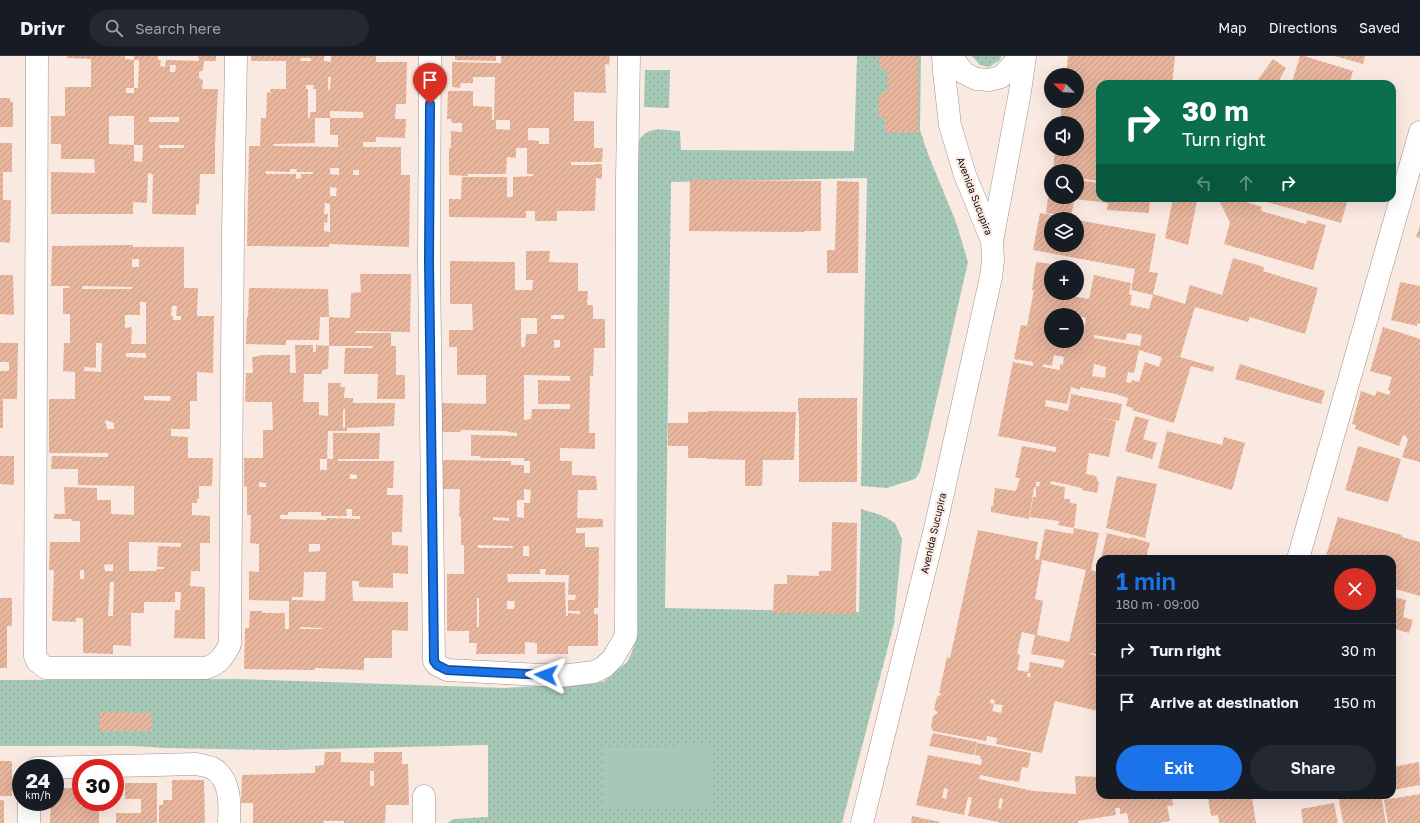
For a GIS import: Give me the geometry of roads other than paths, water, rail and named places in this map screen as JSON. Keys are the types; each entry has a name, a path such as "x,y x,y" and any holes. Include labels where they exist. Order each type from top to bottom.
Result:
{"street":[{"path":"37,56 35,656 36,661 46,668 206,668 214,666 220,661 230,644 233,230 236,56"},
{"path":"430,56 429,261 434,661 437,665 447,670 561,676 594,672 604,667 613,658 626,636 628,56"},
{"name":"Avenida Sucupira","path":"943,56 950,125 965,175 992,242"},
{"path":"952,56 964,73 976,79 989,80 1001,77 1021,56"},
{"name":"Avenida Sucupira","path":"862,823 940,506 991,277 993,260 992,242 1020,92 1025,56"},
{"path":"1299,555 1420,132"},
{"path":"64,767 196,764 212,768 224,779 230,799 229,823"},
{"path":"424,796 424,823"},
{"path":"29,811 29,823"}]}
